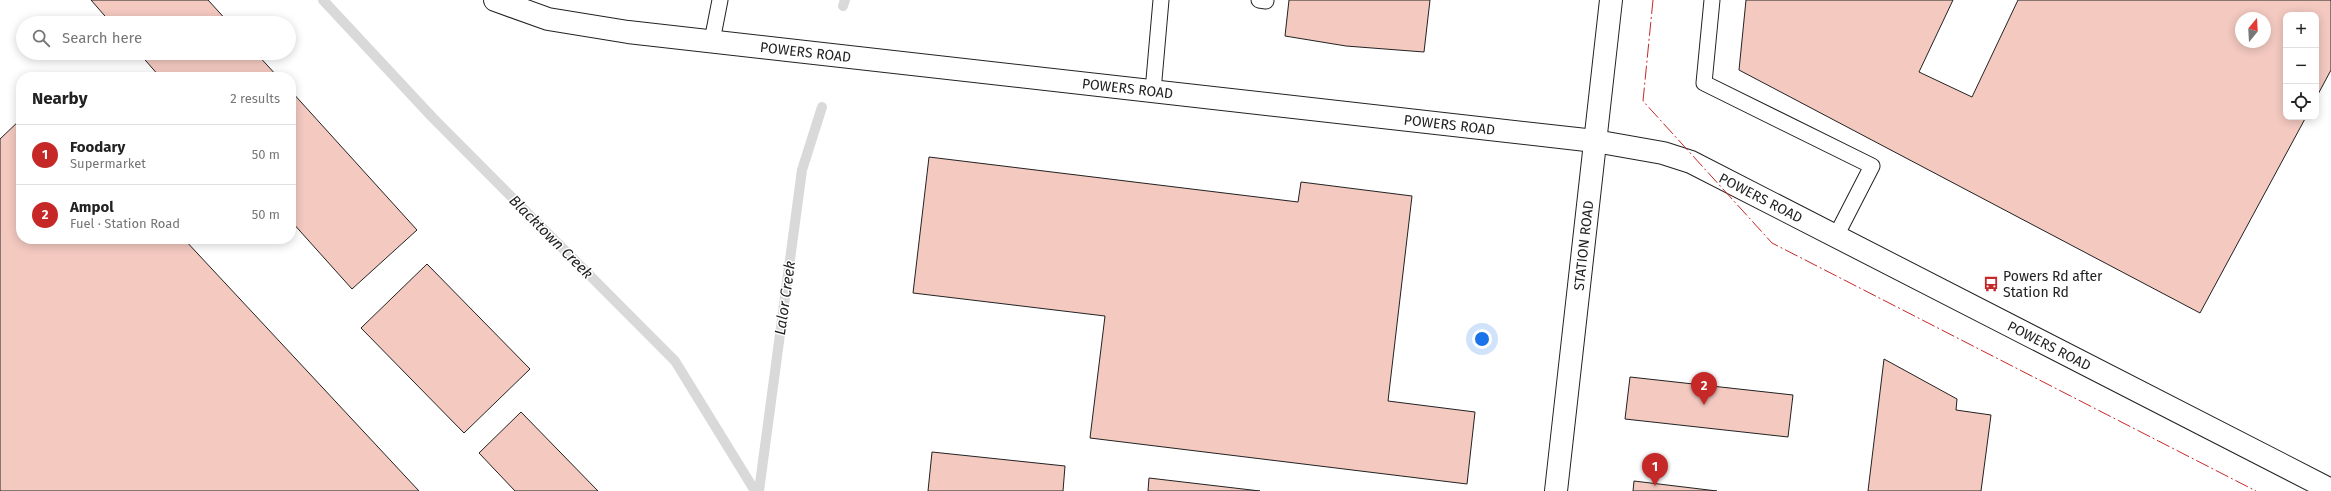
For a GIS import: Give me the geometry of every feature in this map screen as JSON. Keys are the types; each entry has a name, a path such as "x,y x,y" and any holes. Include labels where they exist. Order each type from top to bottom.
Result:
{"street":[{"name":"POWERS ROAD","path":"495,0 548,19 628,32 1595,142 1663,152 1691,162 2331,490"},
{"name":"STATION ROAD","path":"1556,491 1611,0"}],"lane":[{"path":"712,41 720,0"},
{"path":"1153,91 1161,0"},
{"path":"1712,0 1704,83 1872,166 1836,236"}],"building":[{"path":"91,0 208,0 223,16 105,16"},
{"path":"1289,0 1430,0 1424,52 1346,46 1285,36"},
{"path":"1746,0 1953,0 1919,72 1972,97 2018,0 2331,0 2331,70 2319,92 2319,12 2283,12 2283,120 2304,120 2200,313 1739,70"},
{"path":"145,60 262,60 273,72 156,72"},
{"path":"296,97 417,230 352,289 296,227"},
{"path":"16,124 16,244 189,244 419,491 0,491 0,139"},
{"path":"929,157 1298,202 1301,182 1412,196 1388,401 1475,412 1467,484 1090,438 1105,316 913,293"},
{"path":"427,264 530,369 464,433 361,328"},
{"path":"1884,359 1957,399 1956,410 1991,415 1981,491 1868,491"},
{"path":"1630,377 1793,395 1788,437 1625,419"},
{"path":"521,412 598,491 515,491 479,453"},
{"path":"932,452 1065,466 1063,491 928,491"},
{"path":"1149,478 1260,491 1148,491"},
{"path":"1634,481 1717,491 1633,491"}],"waterway":[{"name":"Blacktown Creek","path":"323,0 433,118 675,361 755,491"},
{"name":"Lalor Creek","path":"843,6 845,0"},
{"name":"Lalor Creek","path":"759,491 802,170 822,107"}],"power":[{"path":"1653,0 1643,101 1772,243 2256,491"}],"place":[{"name":"Powers Rd after Station Rd","path":"1991,284"},
{"name":"Ampol","path":"1704,405"},
{"name":"Foodary","path":"1655,486"}]}
